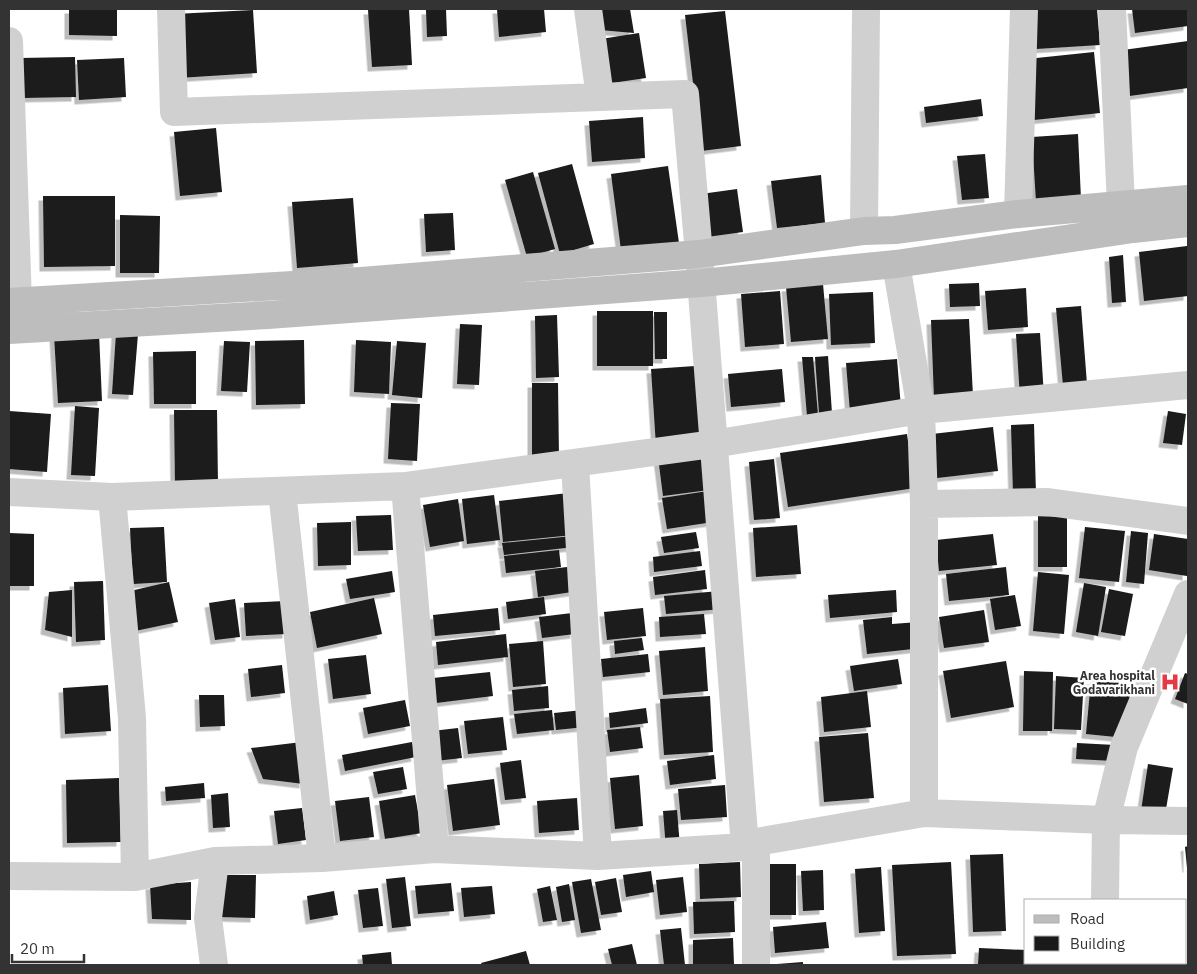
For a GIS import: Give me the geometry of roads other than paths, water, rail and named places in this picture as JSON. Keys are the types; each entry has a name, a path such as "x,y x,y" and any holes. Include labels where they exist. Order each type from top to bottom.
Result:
{"main road":[{"path":"13,303 361,281 699,254 864,231 895,230 1018,214 1188,199"},
{"path":"9,330 278,314 701,284 896,264 1133,229 1188,223"}],"street":[{"path":"171,9 174,112 685,94 713,444 751,844 756,965"},
{"path":"588,9 600,97"},
{"path":"864,231 866,9"},
{"path":"1018,214 1024,9"},
{"path":"1112,9 1121,205"},
{"path":"9,41 13,303"},
{"path":"896,264 921,410 924,504 924,813"},
{"path":"9,492 112,497 406,486 713,444 921,410 1188,385"},
{"path":"575,464 598,856"},
{"path":"406,486 435,850"},
{"path":"282,491 322,858"},
{"path":"112,497 132,718 135,877"},
{"path":"924,504 1048,502 1188,521"},
{"path":"1105,899 1106,820 1124,747 1188,594"},
{"path":"9,876 135,877 215,861 322,858 435,850 598,856 751,844 924,813 1188,821"},
{"path":"214,965 208,918 215,861"}],"place":[{"name":"Area hospital Godavarikhani","path":"1170,682"}]}
